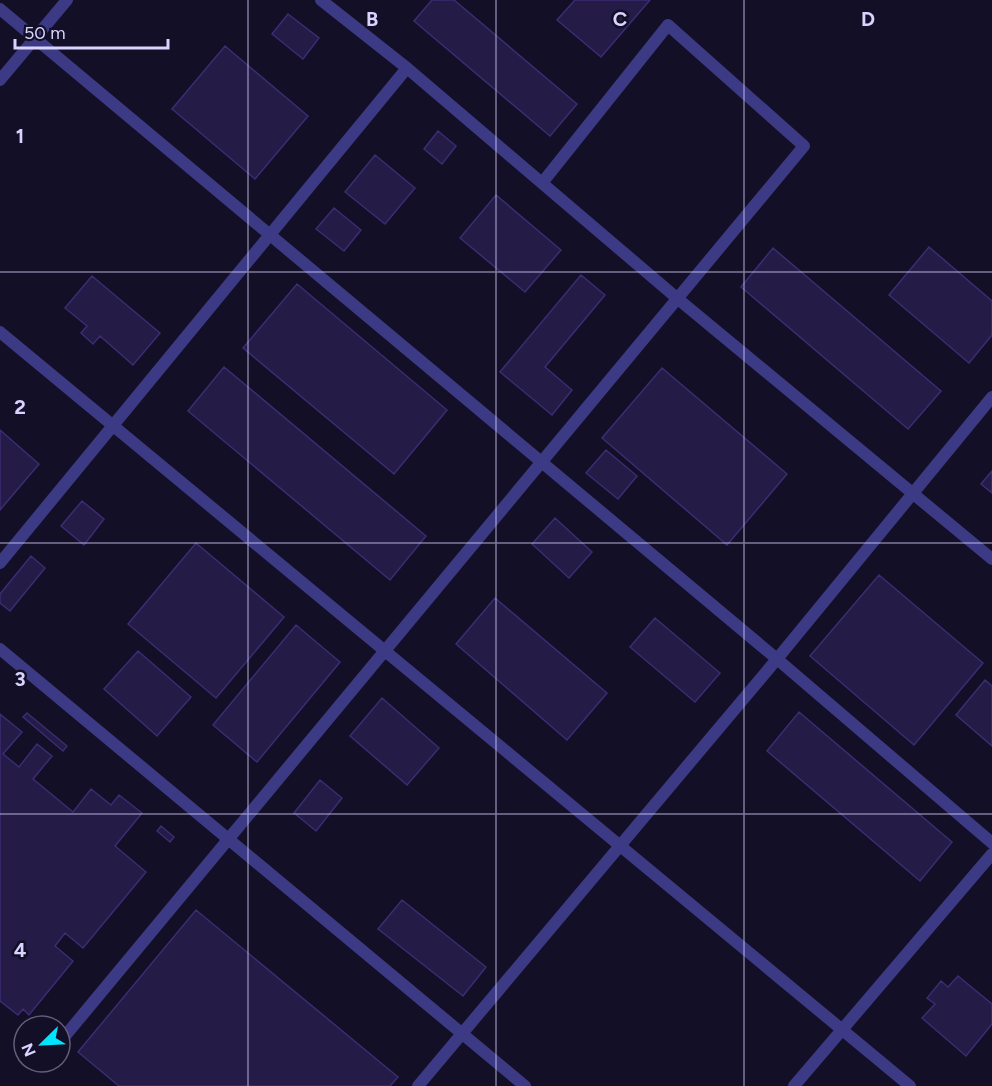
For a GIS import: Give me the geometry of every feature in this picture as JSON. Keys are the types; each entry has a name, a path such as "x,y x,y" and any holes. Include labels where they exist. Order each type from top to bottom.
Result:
{"lane":[{"path":"0,80 67,0"},
{"path":"321,0 407,68 678,299 992,559"},
{"path":"0,9 777,659 992,843"},
{"path":"72,1028 804,146 668,25 542,183"},
{"path":"0,563 407,68"},
{"path":"0,332 910,1086"},
{"path":"418,1086 991,400"},
{"path":"0,649 525,1086"},
{"path":"794,1086 992,854"}],"building":[{"path":"432,0 454,0 577,104 550,136 414,21"},
{"path":"575,0 650,0 601,57 557,20"},
{"path":"288,14 319,38 303,59 272,34"},
{"path":"225,46 308,116 255,179 172,109"},
{"path":"438,131 456,146 442,164 424,149"},
{"path":"375,155 415,188 385,224 345,192"},
{"path":"496,195 561,250 525,292 460,238"},
{"path":"334,208 361,230 344,251 316,229"},
{"path":"929,247 992,301 992,335 969,363 889,295"},
{"path":"773,248 941,391 908,429 741,287"},
{"path":"581,275 605,295 545,367 572,390 552,415 500,372"},
{"path":"92,276 160,333 133,365 100,336 93,344 81,333 87,326 65,308"},
{"path":"297,284 447,410 394,474 243,348"},
{"path":"224,367 426,536 390,580 188,411"},
{"path":"662,368 787,474 727,545 602,438"},
{"path":"0,430 39,464 0,510"},
{"path":"606,450 637,476 618,499 586,473"},
{"path":"992,471 992,493 981,484"},
{"path":"82,501 104,519 84,545 61,526"},
{"path":"555,518 592,552 569,578 532,544"},
{"path":"196,543 284,617 216,698 128,624"},
{"path":"31,556 45,568 10,611 0,603 0,594"},
{"path":"879,575 983,663 914,745 810,656"},
{"path":"495,598 607,693 567,740 456,644"},
{"path":"655,618 720,673 695,702 630,647"},
{"path":"296,625 340,662 257,762 213,725"},
{"path":"138,651 191,697 157,736 104,689"},
{"path":"985,680 992,686 992,746 956,715"},
{"path":"382,698 439,748 407,785 350,736"},
{"path":"799,712 952,842 920,881 767,751"},
{"path":"27,713 67,746 63,751 23,717"},
{"path":"0,714 22,732 3,754 19,767 37,744 52,756 33,779 73,812 91,789 111,805 119,795 142,813 115,846 146,872 83,948 65,933 55,946 73,961 30,1014 23,1009 17,1014 0,1001"},
{"path":"320,780 342,798 316,831 294,813"},
{"path":"161,826 174,837 170,842 157,831"},
{"path":"402,900 486,967 463,996 378,929"},
{"path":"196,910 398,1077 390,1086 119,1086 78,1052"},
{"path":"958,976 992,1004 992,1024 966,1056 922,1018 935,1004 927,998 941,981 948,987"}]}
